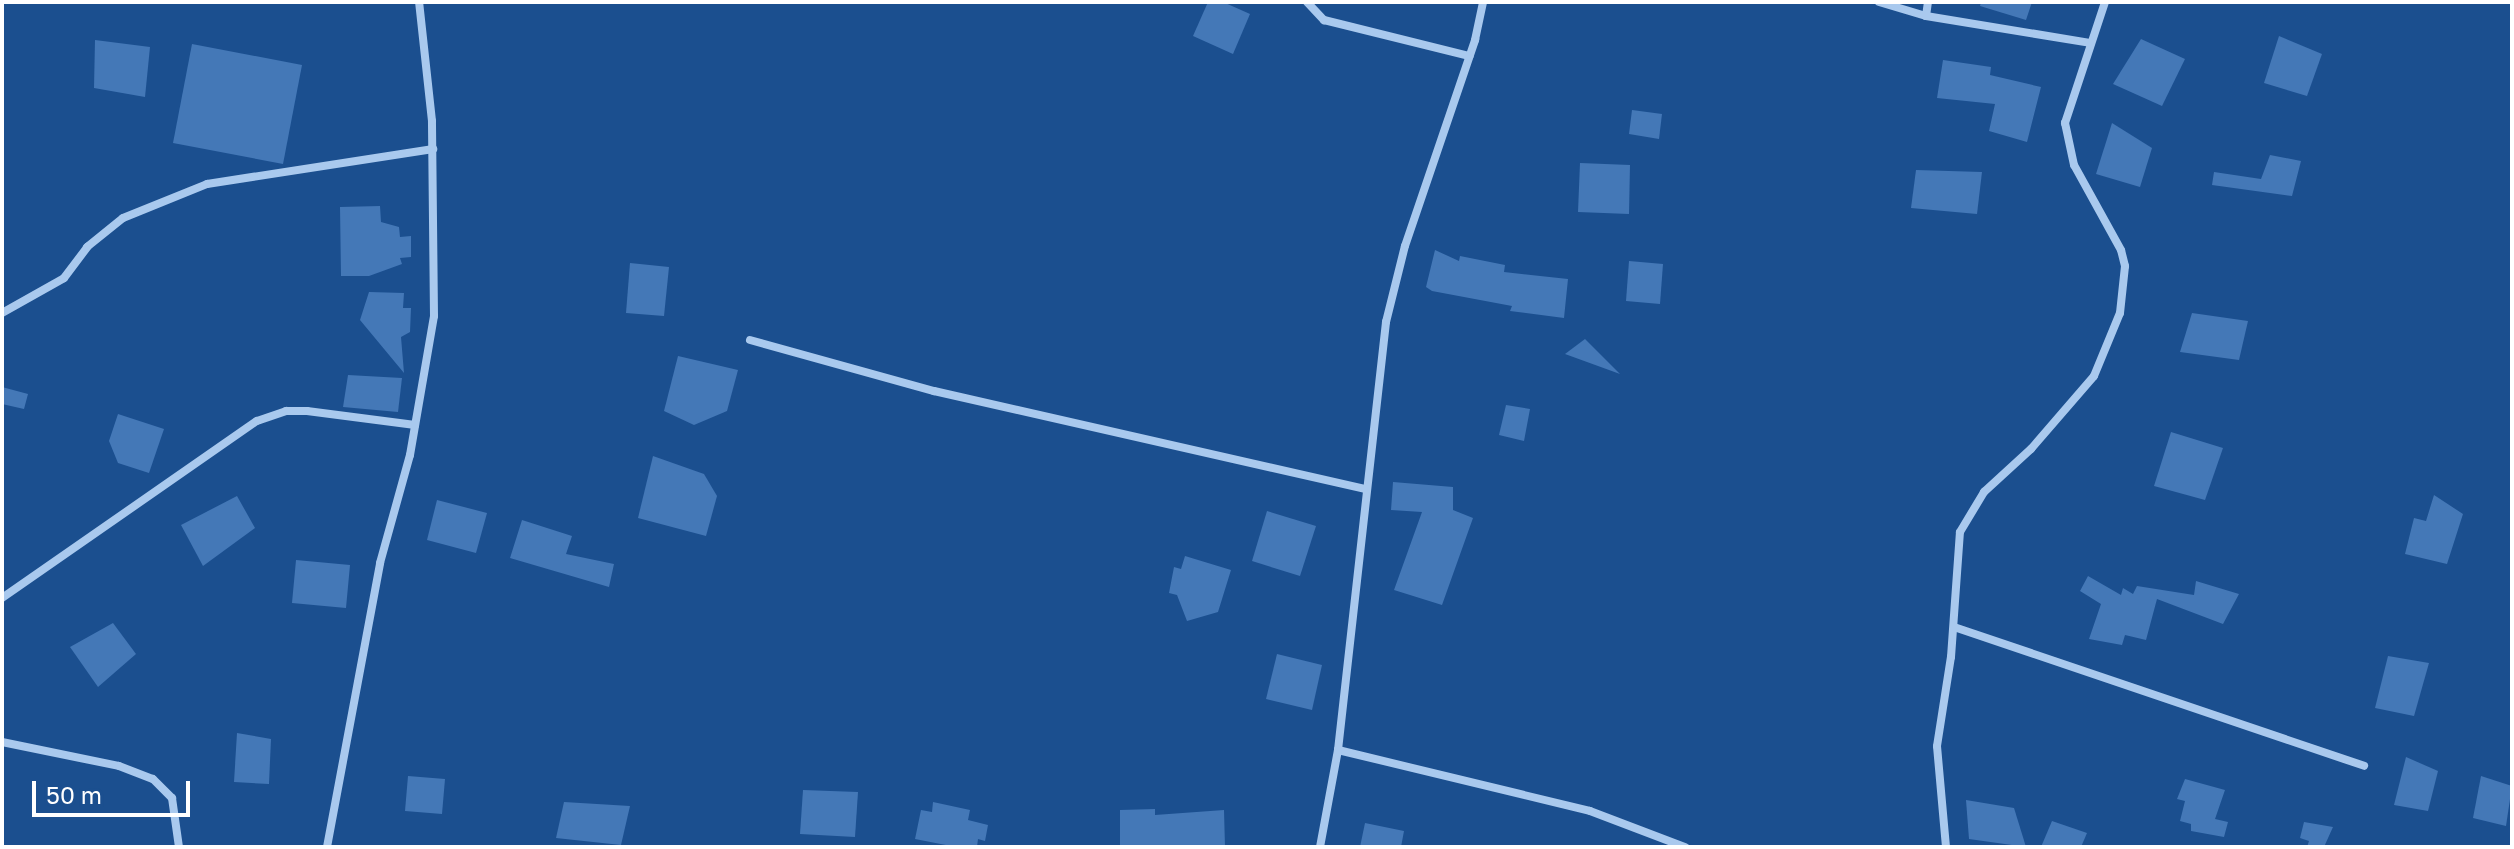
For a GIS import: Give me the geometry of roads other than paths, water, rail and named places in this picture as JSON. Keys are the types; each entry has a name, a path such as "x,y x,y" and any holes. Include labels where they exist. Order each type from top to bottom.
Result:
{"street":[{"path":"327,847 380,563 415,425 434,316 433,149 419,2"},
{"path":"1307,2 1324,20 1470,56"},
{"path":"1320,847 1338,750 1386,322 1405,246 1470,56 1483,2"},
{"path":"1879,2 1926,16 2090,43"},
{"path":"1926,16 1928,2"},
{"path":"1946,847 1937,746 1954,627 1955,570 1967,515 2094,376 2120,313 2125,266 2121,250 2074,165 2066,134 2077,78 2105,2"},
{"path":"2,313 64,278 87,247 123,218 207,184 433,149"},
{"path":"750,340 934,391 1367,489"},
{"path":"2,598 162,492 257,421 286,411 307,411 415,425"},
{"path":"1954,627 2364,766"},
{"path":"2,742 153,779 172,798 179,847"},
{"path":"1338,750 1590,811 1685,847"}]}
